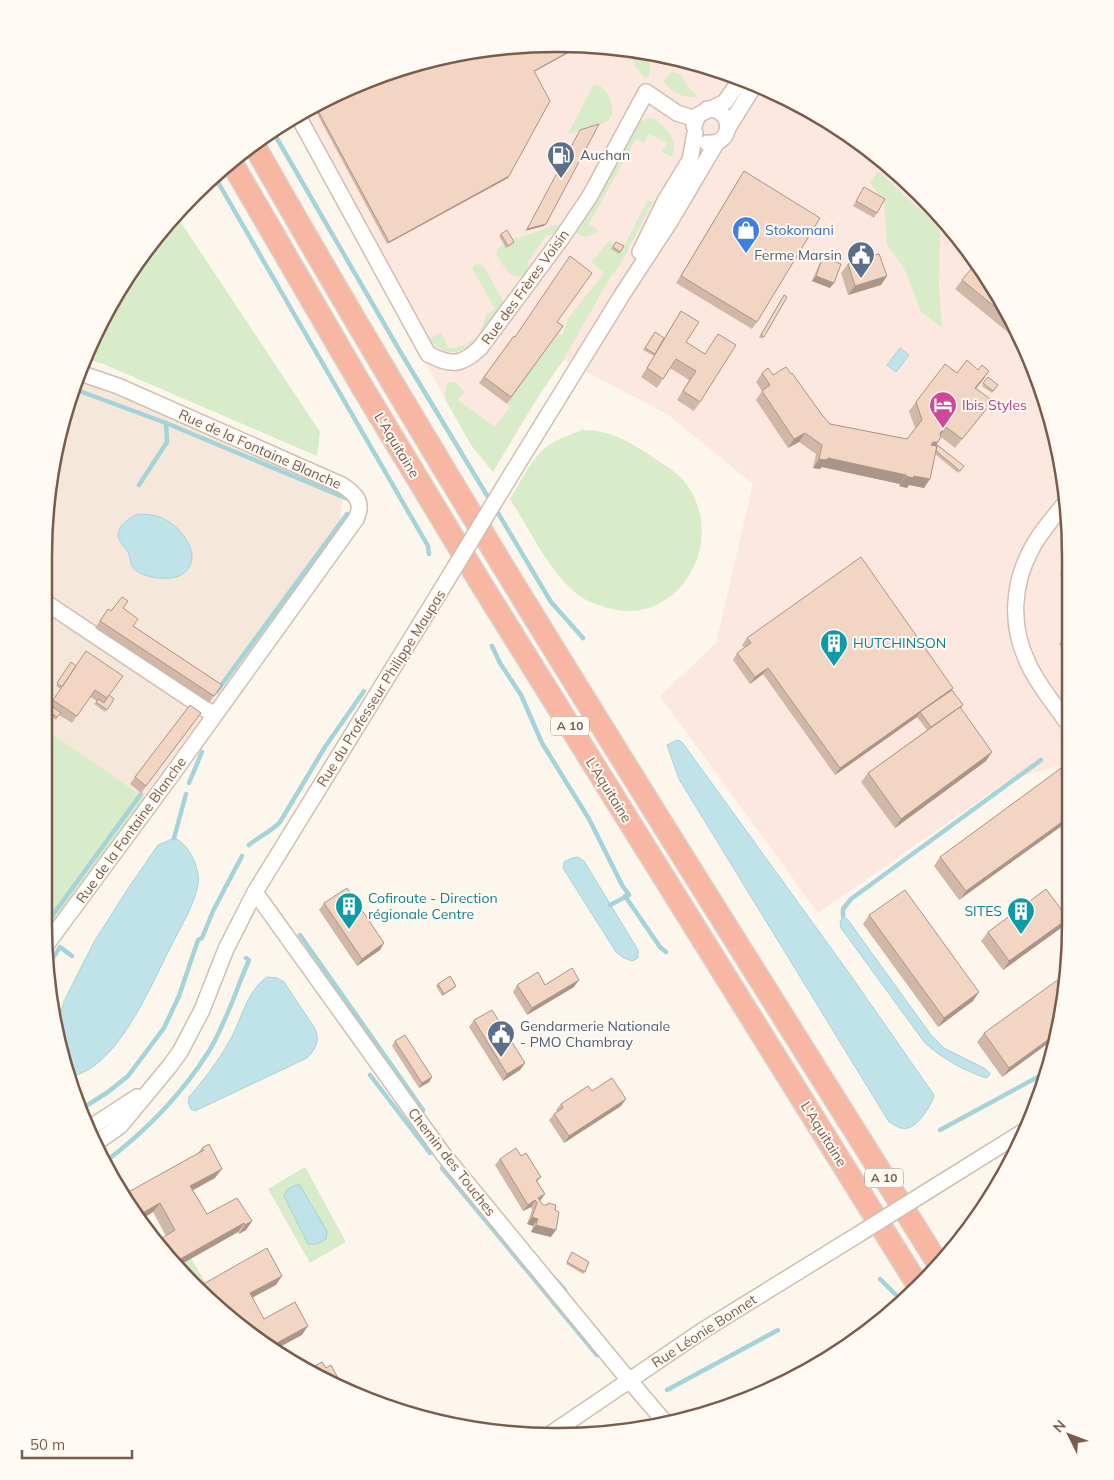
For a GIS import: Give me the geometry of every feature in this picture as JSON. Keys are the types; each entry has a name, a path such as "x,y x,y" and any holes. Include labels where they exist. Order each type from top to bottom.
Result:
{"highway":[{"name":"L'Aquitaine","path":"258,152 380,362 498,559 934,1258"},
{"name":"L'Aquitaine","path":"235,169 356,376 480,582 914,1280"}],"street":[{"path":"699,120 726,102 737,86"},
{"path":"699,120 702,141 706,143 717,142 723,138 751,91"},
{"name":"Rue des Frères Voisin","path":"301,122 428,354 450,364 460,362 472,356 480,348 561,239 590,196 646,92 677,113 699,120"},
{"path":"699,120 712,109 722,113 728,123 728,128"},
{"name":"Rue du Professeur Philippe Maupas","path":"622,295 665,202 690,160 699,120"},
{"name":"Rue du Professeur Philippe Maupas","path":"102,1139 120,1126 169,1067 190,1034 226,949 255,892 622,295 671,220 717,142"},
{"name":"Rue de la Fontaine Blanche","path":"53,936 171,776 356,519 360,510 359,501 342,484 118,386 87,375"},
{"path":"1059,512 1031,549 1019,578 1015,608 1018,634 1028,665 1062,715"},
{"path":"52,607 214,715"},
{"name":"Chemin des Touches","path":"255,892 443,1154 629,1381 661,1417"},
{"name":"Rue du Professeur Philippe Maupas","path":"95,1124 153,1086"},
{"name":"Rue Léonie Bonnet","path":"560,1428 702,1331 1013,1138"}],"shaded area":[{"path":"557,52 623,57 655,62 719,79 780,105 809,120 837,138 890,178 936,224 976,277 994,305 1009,334 1035,395 1052,459 1057,491 1062,557 1062,765 1010,779 818,913 660,696 716,643 753,484 667,414 562,359 493,472 471,445 294,127 364,91 427,70 492,57"},
{"path":"84,382 344,487 339,529 145,798 52,734 52,557 54,524 62,459"}],"green space":[{"path":"633,60 650,61 649,77 646,78 640,72"},
{"path":"674,72 681,76 689,88 696,93 696,97 677,94 666,85 663,81 670,73"},
{"path":"594,84 603,88 609,96 612,105 612,115 598,126 568,134"},
{"path":"652,118 670,134 674,145 672,157 662,152 667,143 649,134 644,143 636,139 589,224 598,230 588,236 580,235 577,233 577,230 636,124 644,119"},
{"path":"878,171 940,229 939,286 942,328 921,312 906,272 887,244 884,203 870,182"},
{"path":"648,200 653,202 619,267 611,276 564,359 533,404 493,472 471,445 445,399 446,385 449,382 458,384 464,392 458,400 495,427 510,407 507,404 558,333 562,335 569,317 604,273 591,262 610,240 615,244 612,249 622,249"},
{"path":"180,221 320,432 317,456 92,361 120,305 157,250"},
{"path":"557,224 560,226 555,234 546,236 528,262 529,271 518,276 509,273 505,269 496,254 498,248 515,237 519,238"},
{"path":"475,264 483,265 503,301 503,307 471,345 451,352 440,349 429,339 441,333 449,348 463,346 479,334 486,314 495,309 472,268"},
{"path":"582,430 601,432 618,437 666,466 687,485 698,508 702,533 698,556 688,578 672,595 652,607 628,611 599,605 578,595 567,585 549,562 510,499 540,452 563,437"},
{"path":"52,734 145,798 52,924"},
{"path":"305,1167 346,1242 310,1263 268,1189"},
{"path":"191,1258 208,1287 200,1280 184,1262"}],"water":[{"path":"900,348 909,355 896,372 887,365"},
{"path":"138,514 161,518 172,523 179,530 190,546 192,554 187,570 179,576 161,578 147,576 132,566 128,552 118,535 121,527"},
{"path":"677,740 682,742 849,973 934,1095 931,1104 924,1114 912,1126 902,1128 889,1122 679,779 667,745"},
{"path":"174,838 184,845 193,858 198,872 198,885 190,910 131,1023 111,1050 97,1064 76,1075 62,1021 61,1012 64,1001 94,942 158,845"},
{"path":"578,857 584,861 638,950 638,958 632,961 616,952 563,868 564,862"},
{"path":"843,916 848,920 931,1035 944,1048 984,1068 990,1073 989,1076 986,1078 961,1068 925,1043 841,928 840,922"},
{"path":"267,977 277,978 284,982 314,1027 317,1040 313,1051 307,1058 195,1111 191,1109 188,1103 189,1097 206,1077 230,1040 254,990"},
{"path":"299,1184 327,1231 326,1239 317,1244 308,1244 284,1196 288,1189"}],"building":[{"path":"567,53 534,71 550,101 509,176 389,242 319,113 364,91 395,79 459,62 524,54"},
{"name":"Auchan","path":"599,124 546,224 527,229 580,130"},
{"name":"Stokomani","path":"744,171 820,218 757,322 681,276"},
{"path":"864,187 885,199 877,213 856,201"},
{"path":"507,230 514,242 508,246 501,234"},
{"path":"616,242 624,246 620,252 613,247"},
{"path":"867,253 867,257 879,254 887,276 855,286 848,264 859,261 857,256"},
{"path":"570,256 592,273 557,322 563,326 511,397 484,377 515,337"},
{"path":"823,257 841,264 834,283 816,276"},
{"path":"971,269 995,307 962,280"},
{"path":"784,295 787,297 764,337 761,335"},
{"path":"681,311 699,322 686,342 705,354 718,334 736,345 700,402 683,391 696,371 676,359 663,379 647,368"},
{"path":"655,332 664,338 655,354 645,348"},
{"name":"Ibis Styles","path":"967,360 978,370 982,365 989,371 975,388 993,401 962,439 946,427 940,433 941,437 938,442 933,442 931,445 937,446 930,479 914,476 913,478 828,458 827,460 819,459 822,445 805,433 794,439 762,391 770,385 762,373 768,368 773,375 786,367 830,424 907,439 922,420 916,402 945,364 957,373"},
{"path":"988,377 998,385 993,391 983,383"},
{"path":"936,444 964,466 960,471 936,451"},
{"name":"HUTCHINSON","path":"861,557 953,688 840,768 768,668 755,677 737,653 751,643 747,638"},
{"path":"122,597 128,601 123,608 138,619 133,626 222,685 214,696 100,621 108,609 111,611"},
{"path":"86,651 123,676 107,698 95,690 77,716 53,700"},
{"path":"71,662 76,666 62,687 57,683"},
{"path":"952,690 963,705 931,727 920,712"},
{"path":"109,695 114,699 107,710 96,702 98,699 104,703"},
{"path":"190,705 201,713 146,786 135,777"},
{"path":"52,706 61,713 57,717 52,714"},
{"path":"960,707 992,752 901,819 868,773"},
{"path":"1062,767 1062,822 966,891 940,857"},
{"name":"Cofiroute - Direction régionale Centre","path":"347,888 384,943 362,959 324,903"},
{"name":"SITES","path":"1046,889 1062,911 1062,923 1009,961 988,932"},
{"path":"905,890 979,992 944,1018 869,915"},
{"path":"572,968 579,980 532,1008 517,985 538,972 545,985"},
{"path":"450,976 456,986 444,994 438,984"},
{"path":"1058,980 1047,1040 1009,1068 984,1033"},
{"name":"Gendarmerie Nationale - PMO Chambray","path":"492,1010 525,1063 507,1074 474,1020"},
{"path":"405,1035 432,1077 422,1083 395,1041"},
{"path":"612,1078 626,1099 569,1136 554,1114 563,1108 561,1104 588,1086 592,1091"},
{"path":"209,1144 222,1169 190,1186 207,1214 237,1198 252,1221 245,1225 244,1223 181,1259 163,1238 175,1230 160,1203 144,1212 130,1191 204,1150 202,1148"},
{"path":"516,1148 521,1156 526,1153 541,1177 536,1180 545,1194 538,1198 543,1205 548,1203 556,1205 555,1210 559,1212 556,1230 536,1225 538,1219 532,1217 537,1203 535,1200 528,1205 500,1159"},
{"path":"267,1248 282,1276 250,1293 264,1319 295,1302 308,1326 278,1342 250,1323 204,1284"},
{"path":"572,1252 589,1262 585,1272 567,1262"},
{"path":"322,1362 326,1368 331,1365 337,1376 334,1375 316,1365"}],"waterway":[{"path":"277,138 401,353 491,502"},
{"path":"218,183 428,546 429,554"},
{"path":"80,391 166,423"},
{"path":"139,485 167,442 166,423 348,499"},
{"path":"495,508 551,602 583,638"},
{"path":"217,691 347,514"},
{"path":"492,646 500,663 521,695 542,743 589,819 622,885 629,895 610,905"},
{"path":"249,845 280,822 325,747 364,691"},
{"path":"189,783 202,752"},
{"path":"843,916 843,909 851,899 1041,760"},
{"path":"52,916 141,794"},
{"path":"174,838 186,794"},
{"path":"87,1105 128,1076 164,1028 179,996 198,940 202,938 213,911 242,856"},
{"path":"625,896 660,947 666,952"},
{"path":"300,935 423,1110"},
{"path":"54,956 60,947 72,956"},
{"path":"111,1157 149,1125 175,1097 209,1051 226,1018 249,960 246,958"},
{"path":"370,1075 430,1153"},
{"path":"940,1130 1037,1077"},
{"path":"442,1168 597,1355"},
{"path":"554,1278 565,1290"},
{"path":"880,1279 897,1296"},
{"path":"667,1390 778,1330"}],"place":[{"name":"Auchan","path":"561,179"},
{"name":"Stokomani","path":"746,254"},
{"name":"Ferme Marsin","path":"861,279"},
{"name":"Ibis Styles","path":"943,429"},
{"name":"HUTCHINSON","path":"834,667"},
{"name":"Cofiroute - Direction régionale Centre","path":"349,930"},
{"name":"SITES","path":"1021,935"},
{"name":"Gendarmerie Nationale - PMO Chambray","path":"501,1058"}]}
